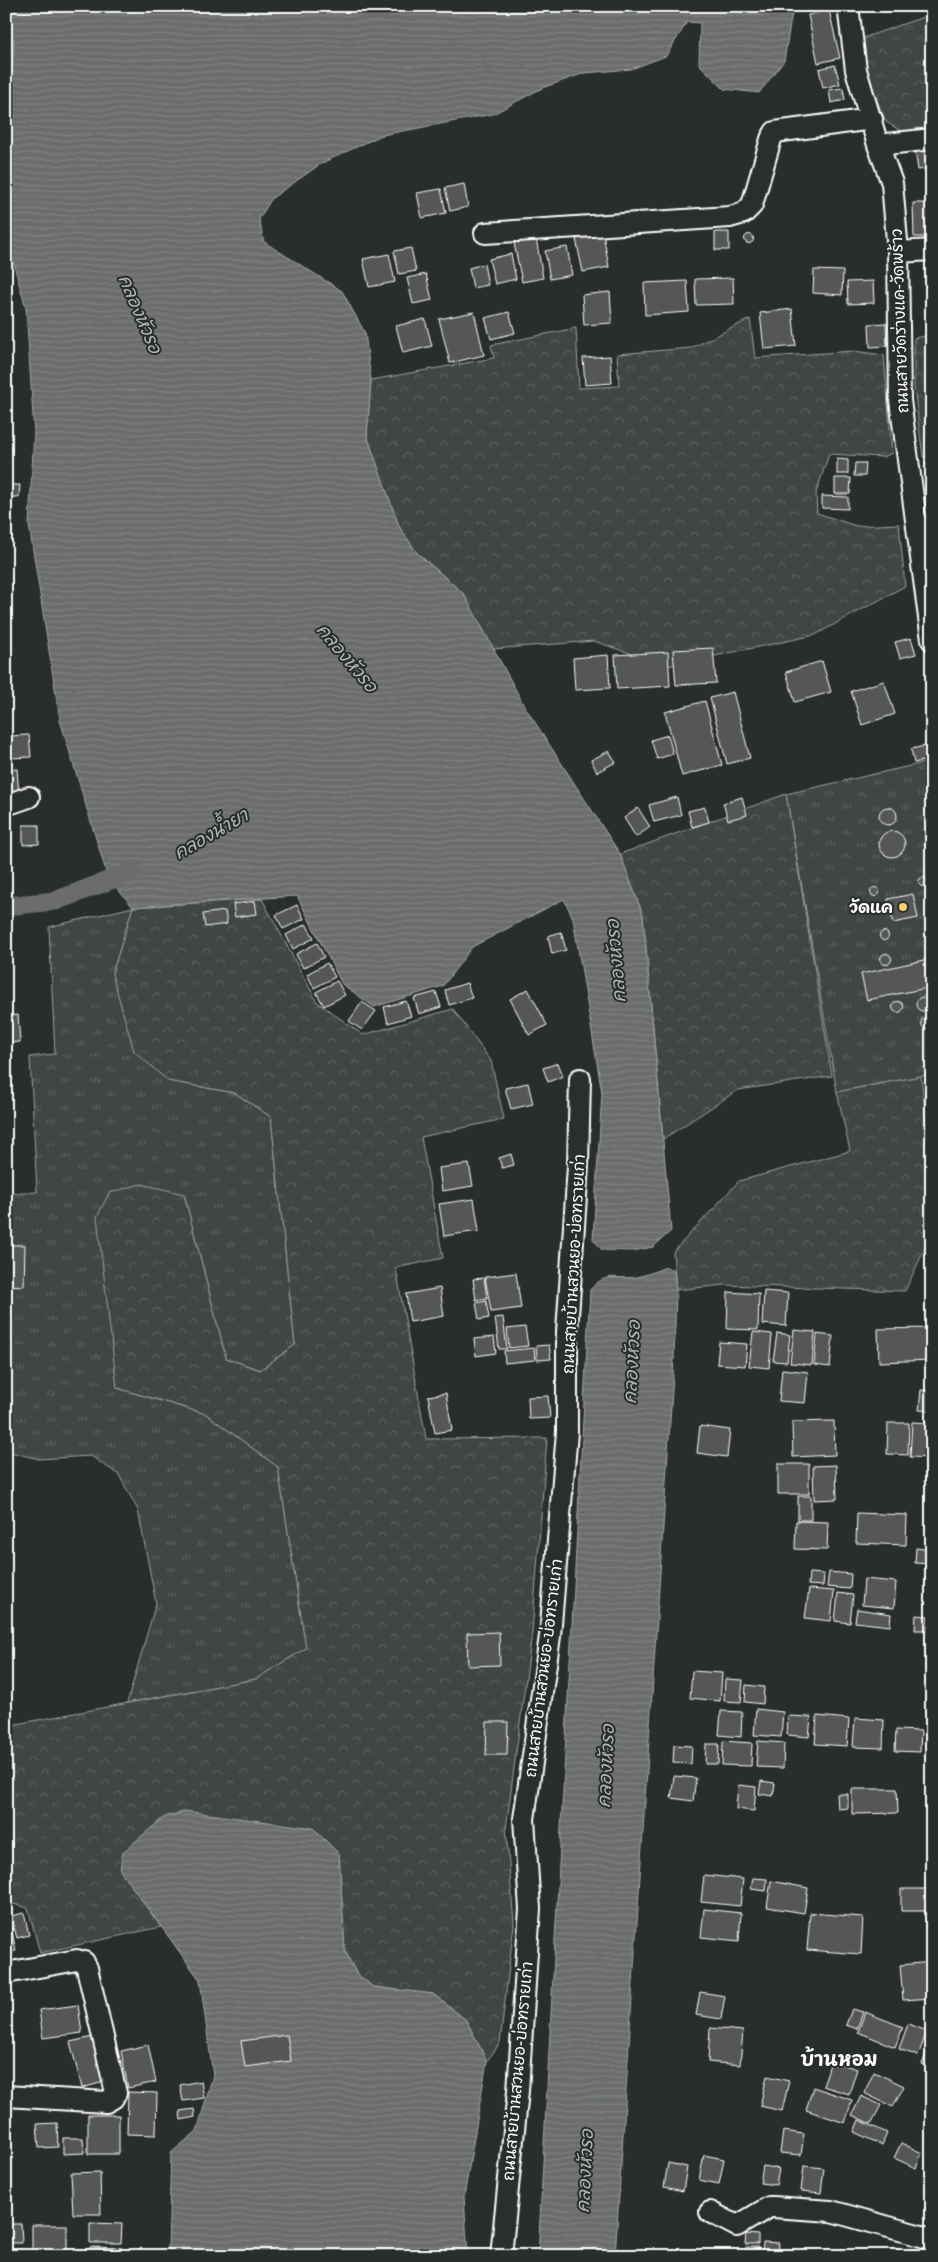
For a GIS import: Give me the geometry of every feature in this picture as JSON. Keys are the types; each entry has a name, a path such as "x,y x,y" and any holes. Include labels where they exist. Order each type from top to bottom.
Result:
{"street":[{"name":"ถนนสายวัดร่างแค-วัดพร้าว","path":"848,6 856,70 878,145 892,183 898,252 900,400 927,579 932,640"},
{"path":"485,233 730,218 744,213 752,205 771,139 775,132 872,120"},
{"path":"878,145 932,139"},
{"path":"898,252 932,250"},
{"path":"6,805 29,797"},
{"name":"ถนนสายบ้านสวนยอ-บ่อทรายเก่า","path":"501,2256 518,2091 530,1909 524,1818 550,1636 567,1432 567,1332 578,1166 580,1079"},
{"path":"6,1973 77,1960 84,1962 116,2093 113,2098 106,2102 6,2096"},
{"path":"710,2212 737,2226 769,2207 831,2211 932,2238"}],"green space":[{"path":"932,14 932,128 901,131 886,122 862,65 860,39"},
{"path":"6,20 14,43 9,103 6,103"},
{"path":"750,319 755,358 853,351 884,355 892,453 883,457 829,454 816,493 817,513 856,526 899,524 905,586 815,635 667,666 594,641 493,649 464,594 417,553 399,527 367,436 371,380 494,358 491,345 576,328 579,388 619,386 617,354 691,348"},
{"path":"932,335 932,456 923,457 914,388 914,338"},
{"path":"932,761 932,1074 837,1092 786,794"},
{"path":"786,794 832,1076 738,1090 663,1139 643,915 620,854"},
{"path":"262,899 317,1002 363,1035 453,1009 491,1061 504,1119 421,1137 443,1258 396,1268 426,1439 547,1438 532,1633 506,1828 514,1924 500,2043 487,2061 466,2020 433,1994 373,1987 356,1973 345,1951 339,1854 120,1870 161,1927 40,1953 28,1908 6,1902 6,1726 256,1679 306,1648 278,1467 206,1414 117,1388 97,1217 109,1193 141,1184 184,1194 226,1358 260,1370 295,1345 271,1117 235,1093 168,1081 134,1051 112,974 133,907"},
{"path":"133,907 112,974 168,1081 235,1093 271,1117 295,1345 260,1370 226,1358 184,1194 117,1388 206,1414 278,1467 306,1648 256,1679 127,1703 156,1603 138,1510 119,1475 91,1456 39,1459 6,1451 6,1194 37,1192 30,1057 55,1054 49,927"},
{"path":"921,1076 928,1139 932,1139 932,1244 925,1248 905,1291 724,1285 676,1290 673,1252 739,1181 850,1151 837,1092"}],"water":[{"name":"คลองหัวรอ","path":"6,6 793,6 784,61 759,93 724,89 699,64 700,23 687,22 666,56 631,69 585,73 542,88 493,114 382,135 322,163 272,198 259,219 264,242 342,291 365,333 371,380 367,436 399,526 417,553 464,594 525,707 620,854 643,915 671,1231 653,1247 633,1251 602,1250 593,1239 602,1093 573,918 564,899 472,947 443,986 374,1007 342,984 297,896 133,907 108,878 60,720 29,525 34,432 26,308 6,237 6,127 14,43 6,20"},
{"name":"คลองหัวรอ","path":"666,1267 674,1271 676,1290 674,1360 615,2256 538,2256 590,1290 595,1284 606,1278 636,1277"},
{"path":"185,1811 313,1828 339,1854 345,1951 356,1973 373,1987 433,1994 466,2020 487,2061 464,2197 468,2256 169,2256 171,2153 197,2131 213,2075 200,1980 120,1870 123,1852 163,1818"}],"building":[{"path":"829,10 840,58 818,63 808,15"},
{"path":"835,65 840,84 823,88 819,69"},
{"path":"843,88 845,100 831,103 829,90"},
{"path":"932,146 932,168 918,170 915,149"},
{"path":"464,184 468,207 450,211 445,188"},
{"path":"441,189 446,213 422,218 417,193"},
{"path":"913,203 932,203 932,237 914,237"},
{"path":"715,232 729,232 729,250 715,250"},
{"path":"603,234 609,267 583,272 576,239"},
{"path":"749,234 754,239 749,244 744,239"},
{"path":"536,238 543,278 522,282 514,243"},
{"path":"567,247 572,275 550,279 545,251"},
{"path":"411,248 416,271 399,274 394,251"},
{"path":"389,254 395,282 369,287 363,259"},
{"path":"511,254 516,279 495,284 489,259"},
{"path":"484,264 488,285 473,288 469,268"},
{"path":"814,270 843,271 842,295 813,293"},
{"path":"426,274 432,300 413,304 407,278"},
{"path":"733,278 734,304 696,305 695,279"},
{"path":"687,281 689,312 645,315 644,283"},
{"path":"873,281 874,303 848,304 847,282"},
{"path":"610,292 612,323 584,325 582,295"},
{"path":"792,309 796,346 764,349 760,313"},
{"path":"474,312 484,355 450,363 439,319"},
{"path":"509,312 515,333 491,339 485,318"},
{"path":"425,319 432,346 403,353 396,326"},
{"path":"886,323 887,346 870,347 869,324"},
{"path":"610,356 612,383 585,385 583,358"},
{"path":"837,459 848,460 848,474 837,474"},
{"path":"932,462 932,483 931,483 926,463"},
{"path":"855,463 866,463 865,476 854,476"},
{"path":"835,478 851,478 850,494 835,494"},
{"path":"6,485 20,485 19,497 6,497"},
{"path":"822,496 848,497 848,509 822,508"},
{"path":"911,638 916,654 900,658 895,642"},
{"path":"713,648 716,683 676,685 673,650"},
{"path":"668,652 670,686 617,689 615,655"},
{"path":"608,655 610,688 575,690 573,658"},
{"path":"822,661 831,692 795,702 786,672"},
{"path":"884,681 895,714 862,725 851,691"},
{"path":"733,692 750,758 727,764 710,698"},
{"path":"705,701 722,765 682,776 665,712"},
{"path":"29,735 31,757 10,758 9,736"},
{"path":"668,735 673,754 657,759 651,740"},
{"path":"930,745 932,759 914,763 911,749"},
{"path":"609,751 616,762 597,772 591,760"},
{"path":"17,769 19,795 6,796 6,770"},
{"path":"677,797 681,815 654,822 649,805"},
{"path":"742,797 747,815 728,820 723,803"},
{"path":"705,807 709,822 692,827 688,811"},
{"path":"884,807 892,807 897,812 895,823 884,825 879,820 879,812"},
{"path":"638,808 650,827 636,837 624,818"},
{"path":"23,825 39,825 39,844 23,845"},
{"path":"892,831 901,835 905,844 901,853 892,857 883,853 879,844 883,835"},
{"path":"923,878 927,882 923,886 919,882"},
{"path":"875,888 879,892 875,896 871,892"},
{"path":"913,894 918,918 893,923 888,899"},
{"path":"255,901 257,914 235,917 233,904"},
{"path":"297,905 304,919 283,929 276,915"},
{"path":"225,911 227,924 205,927 203,914"},
{"path":"306,924 314,938 293,949 286,935"},
{"path":"561,932 566,950 552,954 548,936"},
{"path":"884,932 888,936 884,940 880,936"},
{"path":"317,943 324,957 303,968 296,954"},
{"path":"886,953 892,959 886,965 880,959"},
{"path":"929,959 932,987 867,1000 861,974"},
{"path":"327,963 335,977 314,988 307,974"},
{"path":"337,981 345,995 324,1006 316,992"},
{"path":"467,983 472,998 449,1005 445,990"},
{"path":"528,989 547,1025 529,1035 510,999"},
{"path":"436,992 441,1007 419,1014 414,998"},
{"path":"923,997 928,999 930,1004 928,1009 923,1011 918,1009 916,1004 918,999"},
{"path":"406,1001 411,1016 388,1023 384,1007"},
{"path":"898,1001 904,1007 898,1013 892,1007"},
{"path":"362,1002 376,1011 362,1030 349,1021"},
{"path":"18,1015 20,1042 6,1043 6,1016"},
{"path":"925,1017 929,1017 933,1023 929,1029 925,1029 921,1025 921,1021"},
{"path":"6,1047 11,1047 12,1067 6,1068"},
{"path":"558,1063 563,1076 548,1082 543,1068"},
{"path":"528,1083 533,1104 511,1109 505,1088"},
{"path":"511,1154 514,1165 502,1168 499,1158"},
{"path":"469,1164 473,1186 442,1191 439,1168"},
{"path":"474,1199 479,1231 444,1236 439,1204"},
{"path":"6,1245 25,1245 24,1286 6,1285"},
{"path":"516,1273 521,1308 491,1312 485,1277"},
{"path":"484,1278 487,1298 476,1300 473,1279"},
{"path":"440,1288 444,1316 410,1322 406,1294"},
{"path":"764,1291 788,1293 786,1326 762,1324"},
{"path":"728,1292 759,1294 758,1330 727,1329"},
{"path":"486,1301 489,1318 479,1320 476,1303"},
{"path":"503,1317 507,1349 499,1349 495,1318"},
{"path":"525,1327 528,1346 509,1348 507,1329"},
{"path":"932,1328 932,1360 879,1362 878,1329"},
{"path":"794,1330 815,1332 812,1365 790,1363"},
{"path":"753,1332 772,1334 769,1368 749,1366"},
{"path":"777,1333 790,1335 787,1362 773,1361"},
{"path":"817,1334 833,1336 830,1367 814,1365"},
{"path":"494,1337 496,1353 476,1356 474,1339"},
{"path":"719,1342 747,1344 745,1366 717,1364"},
{"path":"549,1345 551,1359 537,1360 536,1346"},
{"path":"534,1348 535,1360 505,1363 504,1351"},
{"path":"782,1369 808,1372 805,1403 779,1401"},
{"path":"921,1390 932,1391 932,1411 919,1410"},
{"path":"446,1393 452,1430 435,1433 428,1396"},
{"path":"548,1396 550,1418 529,1419 528,1397"},
{"path":"834,1421 835,1455 793,1457 792,1422"},
{"path":"912,1422 932,1423 932,1458 910,1457"},
{"path":"888,1423 909,1423 908,1455 887,1454"},
{"path":"700,1426 730,1430 727,1457 697,1453"},
{"path":"778,1464 809,1464 809,1494 778,1494"},
{"path":"836,1465 837,1499 814,1500 813,1466"},
{"path":"798,1496 811,1496 811,1520 798,1520"},
{"path":"857,1513 907,1515 906,1545 856,1543"},
{"path":"796,1521 828,1522 827,1550 795,1549"},
{"path":"916,1548 932,1550 932,1564 915,1563"},
{"path":"829,1572 851,1574 850,1589 827,1587"},
{"path":"809,1573 824,1574 823,1586 808,1585"},
{"path":"864,1579 896,1582 894,1608 862,1605"},
{"path":"809,1589 834,1591 831,1621 805,1618"},
{"path":"838,1593 853,1595 850,1623 835,1621"},
{"path":"857,1609 891,1614 890,1626 855,1622"},
{"path":"916,1615 928,1616 927,1630 915,1630"},
{"path":"499,1632 500,1665 468,1666 467,1633"},
{"path":"692,1671 722,1673 720,1701 690,1698"},
{"path":"725,1679 743,1680 741,1702 724,1701"},
{"path":"746,1685 764,1687 763,1704 745,1702"},
{"path":"756,1709 783,1712 781,1737 754,1735"},
{"path":"721,1711 742,1712 741,1737 719,1735"},
{"path":"788,1716 811,1717 809,1737 787,1735"},
{"path":"817,1716 849,1719 847,1746 815,1744"},
{"path":"855,1718 884,1720 883,1748 853,1747"},
{"path":"487,1722 508,1722 507,1755 486,1755"},
{"path":"896,1730 921,1731 920,1752 895,1751"},
{"path":"723,1741 752,1743 751,1766 722,1765"},
{"path":"758,1741 784,1743 783,1768 756,1767"},
{"path":"706,1744 719,1744 718,1764 705,1764"},
{"path":"674,1745 692,1746 691,1764 673,1763"},
{"path":"674,1776 696,1778 693,1801 671,1798"},
{"path":"761,1781 775,1783 773,1796 759,1794"},
{"path":"738,1785 756,1787 754,1811 736,1809"},
{"path":"852,1789 897,1789 898,1813 852,1814"},
{"path":"837,1794 848,1794 848,1808 838,1809"},
{"path":"704,1875 743,1879 740,1906 701,1902"},
{"path":"753,1878 767,1879 766,1891 751,1889"},
{"path":"771,1881 808,1888 804,1913 767,1907"},
{"path":"901,1889 932,1889 932,1911 901,1911"},
{"path":"704,1909 741,1913 739,1941 701,1937"},
{"path":"24,1913 29,1935 17,1938 11,1916"},
{"path":"810,1913 863,1917 861,1954 807,1950"},
{"path":"9,1918 16,1951 6,1952 6,1919"},
{"path":"932,1962 932,1998 903,2000 900,1965"},
{"path":"700,1992 725,1996 721,2019 696,2015"},
{"path":"78,2005 82,2033 43,2038 39,2010"},
{"path":"852,2009 863,2012 857,2029 846,2025"},
{"path":"865,2012 903,2027 895,2047 858,2032"},
{"path":"908,2024 927,2031 918,2056 899,2049"},
{"path":"710,2028 743,2031 740,2065 708,2062"},
{"path":"287,2035 291,2061 245,2067 241,2041"},
{"path":"93,2037 104,2082 82,2088 70,2042"},
{"path":"930,2044 932,2044 932,2068 922,2064"},
{"path":"148,2045 156,2082 128,2088 121,2051"},
{"path":"831,2061 857,2069 849,2094 823,2086"},
{"path":"874,2072 904,2086 893,2107 864,2093"},
{"path":"767,2076 789,2081 782,2111 760,2106"},
{"path":"201,2081 204,2098 183,2101 180,2085"},
{"path":"813,2087 852,2100 845,2123 806,2110"},
{"path":"128,2092 157,2093 156,2135 127,2134"},
{"path":"861,2096 881,2105 871,2124 852,2115"},
{"path":"194,2109 195,2117 181,2120 180,2111"},
{"path":"88,2115 119,2115 119,2154 88,2154"},
{"path":"859,2120 887,2133 882,2145 854,2132"},
{"path":"57,2123 58,2147 39,2148 37,2124"},
{"path":"783,2131 804,2134 801,2155 780,2153"},
{"path":"63,2138 83,2138 84,2153 63,2154"},
{"path":"901,2143 922,2153 916,2168 894,2158"},
{"path":"704,2155 724,2159 719,2184 699,2180"},
{"path":"668,2163 687,2167 683,2191 664,2187"},
{"path":"763,2166 779,2169 776,2185 760,2183"},
{"path":"804,2166 824,2168 821,2193 801,2191"},
{"path":"100,2172 101,2214 73,2214 71,2173"},
{"path":"90,2223 122,2224 121,2243 90,2243"},
{"path":"6,2224 21,2224 22,2243 6,2243"},
{"path":"32,2225 67,2225 67,2256 32,2256"},
{"path":"746,2234 758,2235 758,2244 745,2244"},
{"path":"763,2242 779,2243 778,2256 762,2256"},
{"path":"924,2244 932,2246 932,2256 921,2256"},
{"path":"90,2247 122,2248 121,2256 90,2256"},
{"path":"746,2247 758,2247 758,2256 745,2256"},
{"path":"896,2249 908,2252 907,2256 894,2256"},
{"path":"714,2252 727,2253 727,2256 714,2256"},
{"path":"159,2254 159,2256 132,2256 132,2255"}],"waterway":[{"name":"คลองน้ำยา","path":"6,906 55,901 134,871"}],"place":[{"name":"วัดแค","path":"903,907"}],"district":[{"name":"บ้านหอม","path":"839,2059"}]}
